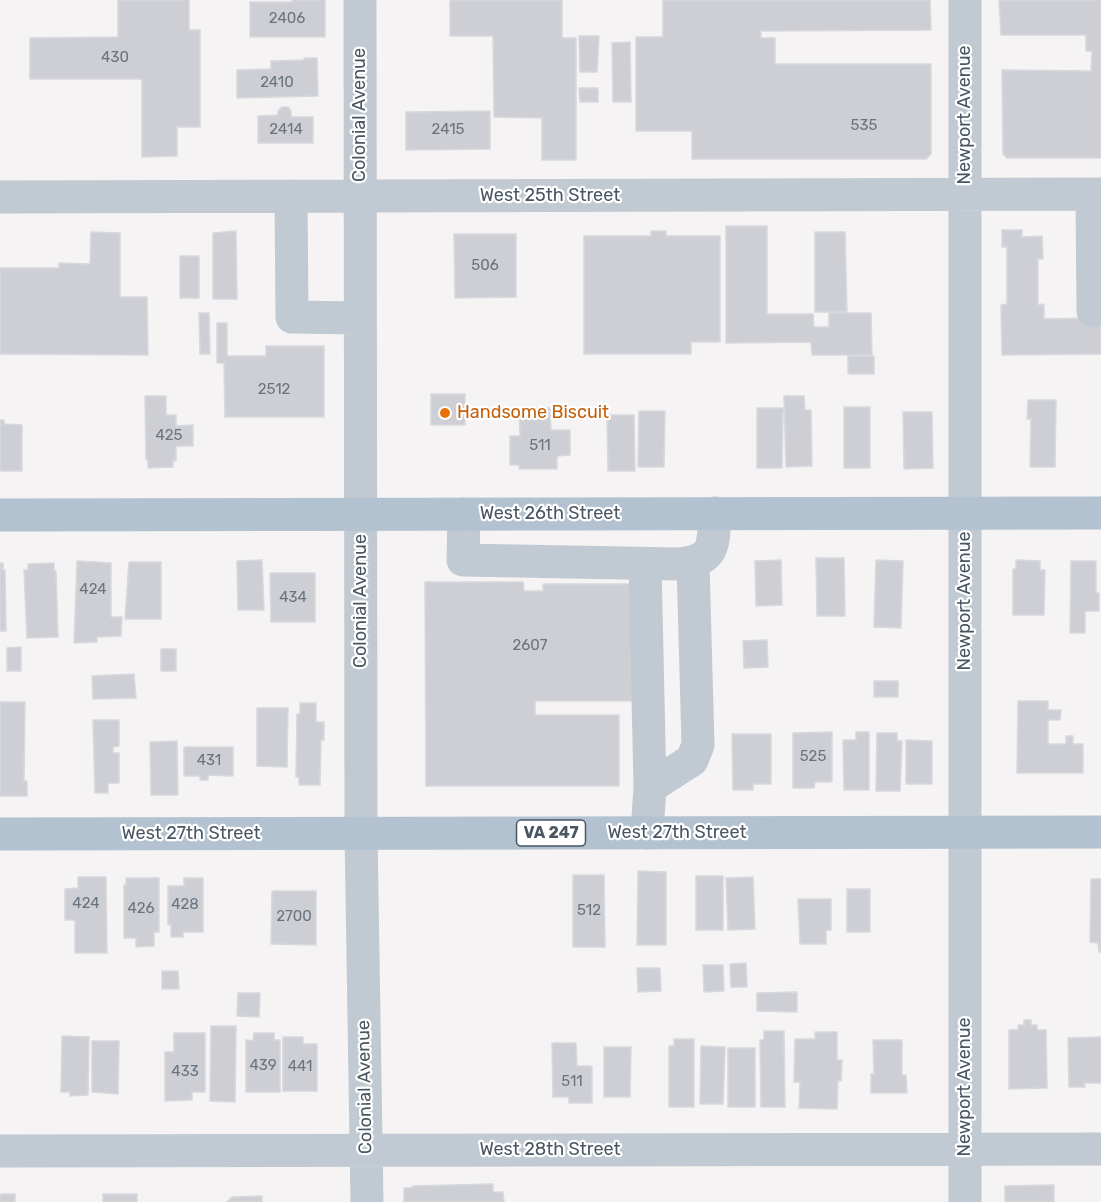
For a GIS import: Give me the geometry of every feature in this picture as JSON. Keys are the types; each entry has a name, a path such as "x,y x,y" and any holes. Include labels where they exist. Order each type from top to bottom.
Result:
{"main road":[{"name":"West 26th Street","path":"0,515 1101,513"},
{"name":"West 27th Street","path":"0,834 1101,832"}],"street":[{"name":"Colonial Avenue","path":"360,0 361,833 367,1202"},
{"name":"Newport Avenue","path":"965,0 965,1202"},
{"name":"West 25th Street","path":"0,197 1097,195"},
{"path":"1093,311 1097,195"},
{"path":"291,196 292,317 360,318"},
{"path":"464,514 463,560 645,564 693,562 704,558 713,545 716,513"},
{"path":"650,787 692,760 698,745 693,562"},
{"path":"645,564 650,787 647,833"},
{"name":"West 28th Street","path":"0,1152 1101,1149"}],"building":[{"path":"118,0 189,0 189,30 200,30 200,127 177,127 177,156 142,157 142,79 30,79 30,38 118,37"},
{"path":"292,0 325,0 325,37 250,37 250,2 292,2"},
{"path":"450,0 562,0 562,38 576,38 576,160 542,160 542,118 494,117 493,36 450,36"},
{"path":"663,0 930,0 931,30 761,31 761,38 775,38 775,64 931,64 931,154 926,159 692,159 692,131 636,131 636,37 663,37"},
{"path":"999,0 1101,0 1101,158 1007,158 1003,154 1002,70 1091,71 1092,51 1086,51 1086,35 1001,35"},
{"path":"579,36 599,36 597,72 580,72"},
{"path":"630,42 631,102 613,102 612,43"},
{"path":"304,58 317,58 318,96 237,98 237,70 271,69 271,61 304,60"},
{"path":"579,88 598,88 598,102 580,102"},
{"path":"282,107 288,107 291,117 313,117 313,143 258,143 258,116 278,115"},
{"path":"490,111 490,149 406,150 406,112"},
{"path":"726,226 767,226 767,314 813,314 814,327 829,327 829,313 871,313 872,355 812,355 811,342 726,343"},
{"path":"1002,230 1022,230 1022,237 1042,236 1043,259 1038,259 1038,305 1044,304 1044,319 1101,318 1101,354 1002,355 1001,305 1007,304 1007,247 1002,247"},
{"path":"236,231 237,299 213,299 213,233"},
{"path":"651,231 666,231 666,236 720,236 720,342 691,342 691,354 584,354 584,236 651,236"},
{"path":"91,232 120,233 120,297 147,297 148,355 0,354 0,268 59,268 59,263 90,264"},
{"path":"815,232 845,232 847,312 815,312"},
{"path":"454,234 516,234 516,297 455,298"},
{"path":"180,256 199,256 199,298 180,298"},
{"path":"199,313 209,313 210,354 200,354"},
{"path":"217,323 227,323 227,356 266,356 266,346 324,346 324,417 225,417 224,363 217,363"},
{"path":"848,356 874,356 874,374 848,374"},
{"path":"431,394 465,394 465,425 431,425"},
{"path":"145,396 166,396 166,415 176,415 176,426 193,425 193,446 176,446 176,461 173,460 173,467 148,468"},
{"path":"784,396 804,396 805,410 811,410 812,466 786,467"},
{"path":"1028,400 1056,400 1055,467 1030,467 1031,419 1027,419"},
{"path":"844,407 870,407 870,468 844,468"},
{"path":"519,408 550,408 551,430 570,430 570,455 557,456 557,469 519,469 519,465 510,465 510,436 520,436"},
{"path":"757,408 783,408 782,468 757,468"},
{"path":"639,411 665,411 664,467 638,467"},
{"path":"903,412 932,412 933,468 904,469"},
{"path":"607,415 634,415 635,471 608,471"},
{"path":"0,420 4,420 4,424 22,425 22,471 0,471"},
{"path":"816,558 844,558 845,616 817,616"},
{"path":"262,560 264,610 238,610 237,561"},
{"path":"781,560 782,605 756,606 755,561"},
{"path":"876,560 903,561 901,628 874,627"},
{"path":"1016,560 1040,561 1040,570 1045,570 1044,615 1013,615 1013,569 1016,569"},
{"path":"77,561 111,563 111,617 122,617 121,636 97,637 97,642 74,643"},
{"path":"1071,561 1096,561 1096,593 1099,593 1099,611 1085,611 1085,633 1070,633"},
{"path":"129,562 161,562 161,619 125,619"},
{"path":"0,563 3,563 3,570 5,570 6,631 0,631"},
{"path":"54,563 58,637 27,638 24,570 28,570 28,564"},
{"path":"270,573 315,573 315,622 271,622"},
{"path":"425,582 523,582 524,591 543,591 543,584 633,584 634,701 535,701 535,715 619,715 619,786 426,786"},
{"path":"767,640 768,667 744,668 743,641"},
{"path":"21,647 21,671 7,671 7,648"},
{"path":"161,649 176,649 176,671 161,671"},
{"path":"134,674 136,698 93,699 92,676"},
{"path":"874,681 898,681 898,697 874,697"},
{"path":"1018,701 1048,701 1048,710 1061,710 1060,720 1048,720 1048,744 1066,744 1066,736 1073,736 1073,744 1083,744 1083,773 1017,773"},
{"path":"0,702 25,702 24,781 27,781 27,796 0,796"},
{"path":"300,703 316,703 316,722 324,722 324,740 321,740 320,785 299,785 299,777 296,777 297,714 300,714"},
{"path":"257,708 288,708 287,767 257,766"},
{"path":"93,720 119,720 119,746 113,747 113,753 119,753 119,783 108,783 108,793 95,793"},
{"path":"832,732 832,782 815,782 814,788 793,788 793,733"},
{"path":"856,732 869,732 869,790 844,790 843,740 856,740"},
{"path":"877,733 897,733 897,741 902,741 900,791 876,791"},
{"path":"732,734 771,734 771,784 753,784 753,790 733,790"},
{"path":"906,740 932,741 932,784 906,784"},
{"path":"177,741 178,795 151,795 150,742"},
{"path":"184,747 233,747 233,776 208,775 208,780 200,780 200,776 184,776"},
{"path":"638,871 666,872 666,945 637,945"},
{"path":"573,875 604,875 605,947 573,947"},
{"path":"696,876 723,876 723,930 696,930"},
{"path":"78,877 106,877 107,953 75,953 75,920 65,920 65,889 78,888"},
{"path":"753,877 755,929 728,930 726,878"},
{"path":"126,878 159,878 159,932 154,932 154,946 136,947 136,938 124,938"},
{"path":"184,878 203,878 203,932 183,932 183,937 171,937 171,924 168,925 168,886 184,886"},
{"path":"1091,879 1101,879 1101,952 1099,952 1098,943 1090,942"},
{"path":"847,889 870,889 870,932 847,932"},
{"path":"272,891 316,891 316,945 271,944"},
{"path":"798,899 831,899 831,930 826,930 826,944 800,944"},
{"path":"746,963 747,987 731,987 730,964"},
{"path":"703,965 723,965 724,991 704,992"},
{"path":"637,968 660,968 661,991 638,992"},
{"path":"162,971 178,971 179,989 162,989"},
{"path":"797,992 797,1012 757,1011 757,993"},
{"path":"238,993 260,993 259,1017 237,1016"},
{"path":"1024,1020 1031,1020 1031,1025 1037,1025 1037,1030 1046,1030 1047,1088 1009,1089 1009,1030 1018,1030 1018,1025 1024,1025"},
{"path":"211,1026 236,1026 235,1102 210,1101"},
{"path":"764,1031 784,1031 785,1107 761,1107 760,1040 764,1040"},
{"path":"815,1032 837,1032 837,1060 842,1060 841,1081 838,1080 837,1109 799,1108 800,1082 794,1082 795,1039 815,1039"},
{"path":"174,1033 205,1033 205,1092 192,1092 192,1100 165,1101 165,1052 174,1052"},
{"path":"254,1033 274,1033 274,1040 280,1040 280,1092 246,1092 246,1040 253,1041"},
{"path":"62,1036 89,1037 88,1095 70,1096 70,1092 61,1092"},
{"path":"283,1037 303,1037 303,1044 317,1044 317,1091 283,1091"},
{"path":"1101,1037 1101,1083 1084,1083 1085,1087 1069,1087 1068,1038"},
{"path":"674,1039 694,1039 694,1107 669,1107 669,1046 674,1046"},
{"path":"873,1040 902,1040 902,1075 906,1075 907,1093 871,1093 871,1074 874,1074"},
{"path":"92,1041 119,1041 118,1094 92,1092"},
{"path":"552,1043 576,1043 577,1066 592,1066 592,1103 569,1103 569,1097 553,1097"},
{"path":"701,1046 725,1047 723,1104 700,1104"},
{"path":"604,1047 631,1047 630,1097 604,1097"},
{"path":"728,1048 755,1048 755,1107 728,1107"},
{"path":"493,1184 493,1192 503,1192 504,1202 404,1202 404,1188 413,1188 412,1186"},
{"path":"1054,1185 1054,1202 1005,1202 1005,1186"},
{"path":"0,1194 15,1194 15,1202 0,1202"},
{"path":"103,1194 137,1194 137,1202 103,1202"},
{"path":"262,1196 262,1202 227,1202 232,1197"}],"place":[{"name":"Handsome Biscuit","path":"445,413"}]}
